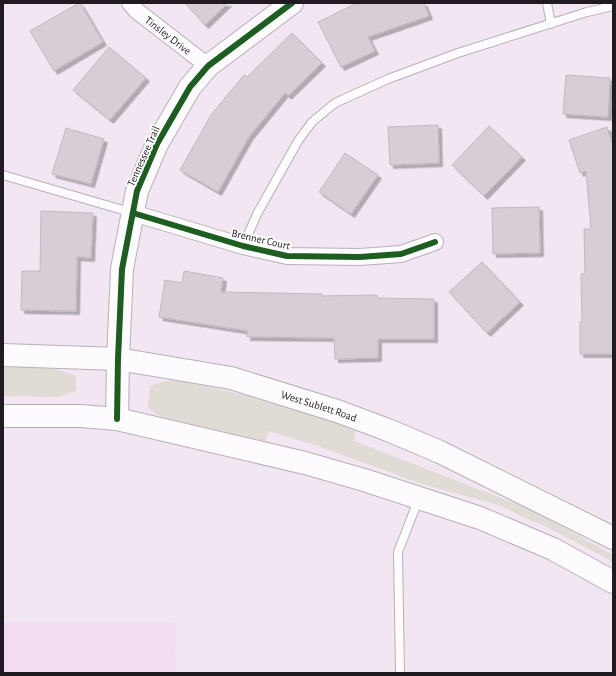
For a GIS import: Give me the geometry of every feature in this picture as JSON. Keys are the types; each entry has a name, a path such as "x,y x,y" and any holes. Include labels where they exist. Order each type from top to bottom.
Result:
{"main road":[{"name":"Tennessee Trail","path":"117,419 122,269 137,191 157,144 190,86 208,66 292,3"},
{"name":"West Sublett Road","path":"3,355 118,359 231,378 337,411 388,430 440,452 613,538"},
{"path":"3,416 81,416 117,419 305,463 364,480 480,518 553,548 613,582"}],"street":[{"name":"Tinsley Drive","path":"130,3 137,11 208,66"},
{"name":"Brenner Court","path":"133,213 243,246 287,256 360,257 401,254 435,242"}],"lane":[{"path":"547,3 551,24"},
{"path":"243,246 258,214 298,141 312,122 336,103 388,79 458,53 587,12 613,6"},
{"path":"3,176 133,213"},
{"path":"400,673 398,552 419,498"}],"shaded area":[{"path":"3,367 40,368 67,372 76,376 76,391 58,397 3,396"},
{"path":"165,381 194,383 256,398 356,430 354,441 532,510 613,555 613,562 543,525 501,506 419,483 318,446 269,431 265,441 168,419 156,414 148,407 150,386"},
{"path":"3,622 175,622 176,673 3,673"}],"building":[{"path":"79,3 103,42 54,71 30,31"},
{"path":"185,3 228,3 205,25"},
{"path":"357,3 424,3 429,16 368,37 375,51 341,67 318,22"},
{"path":"292,33 322,63 288,96 285,93 249,137 218,192 180,170 211,115 244,75 247,77"},
{"path":"109,47 146,78 110,120 73,90"},
{"path":"566,75 610,78 608,117 563,114"},
{"path":"438,125 439,163 390,165 388,127"},
{"path":"489,126 522,157 484,196 452,165"},
{"path":"607,127 613,146 613,354 580,354 580,322 582,322 581,274 585,274 584,229 591,229 586,171 580,173 569,140"},
{"path":"66,128 104,139 91,184 52,174"},
{"path":"345,153 378,175 351,214 319,192"},
{"path":"539,207 540,253 493,254 492,208"},
{"path":"41,211 93,213 91,258 77,257 76,311 21,310 22,271 40,271"},
{"path":"482,262 520,302 487,333 449,292"},
{"path":"184,271 223,278 221,292 322,294 322,296 377,295 377,298 434,299 434,339 378,339 378,358 335,359 334,338 247,337 248,331 159,317 165,280 182,283"}],"cycle path":[{"path":"117,419 122,269 137,191 157,144 190,87 208,66 292,3"},
{"path":"133,213 243,246 287,256 360,257 401,254 435,242"}]}
